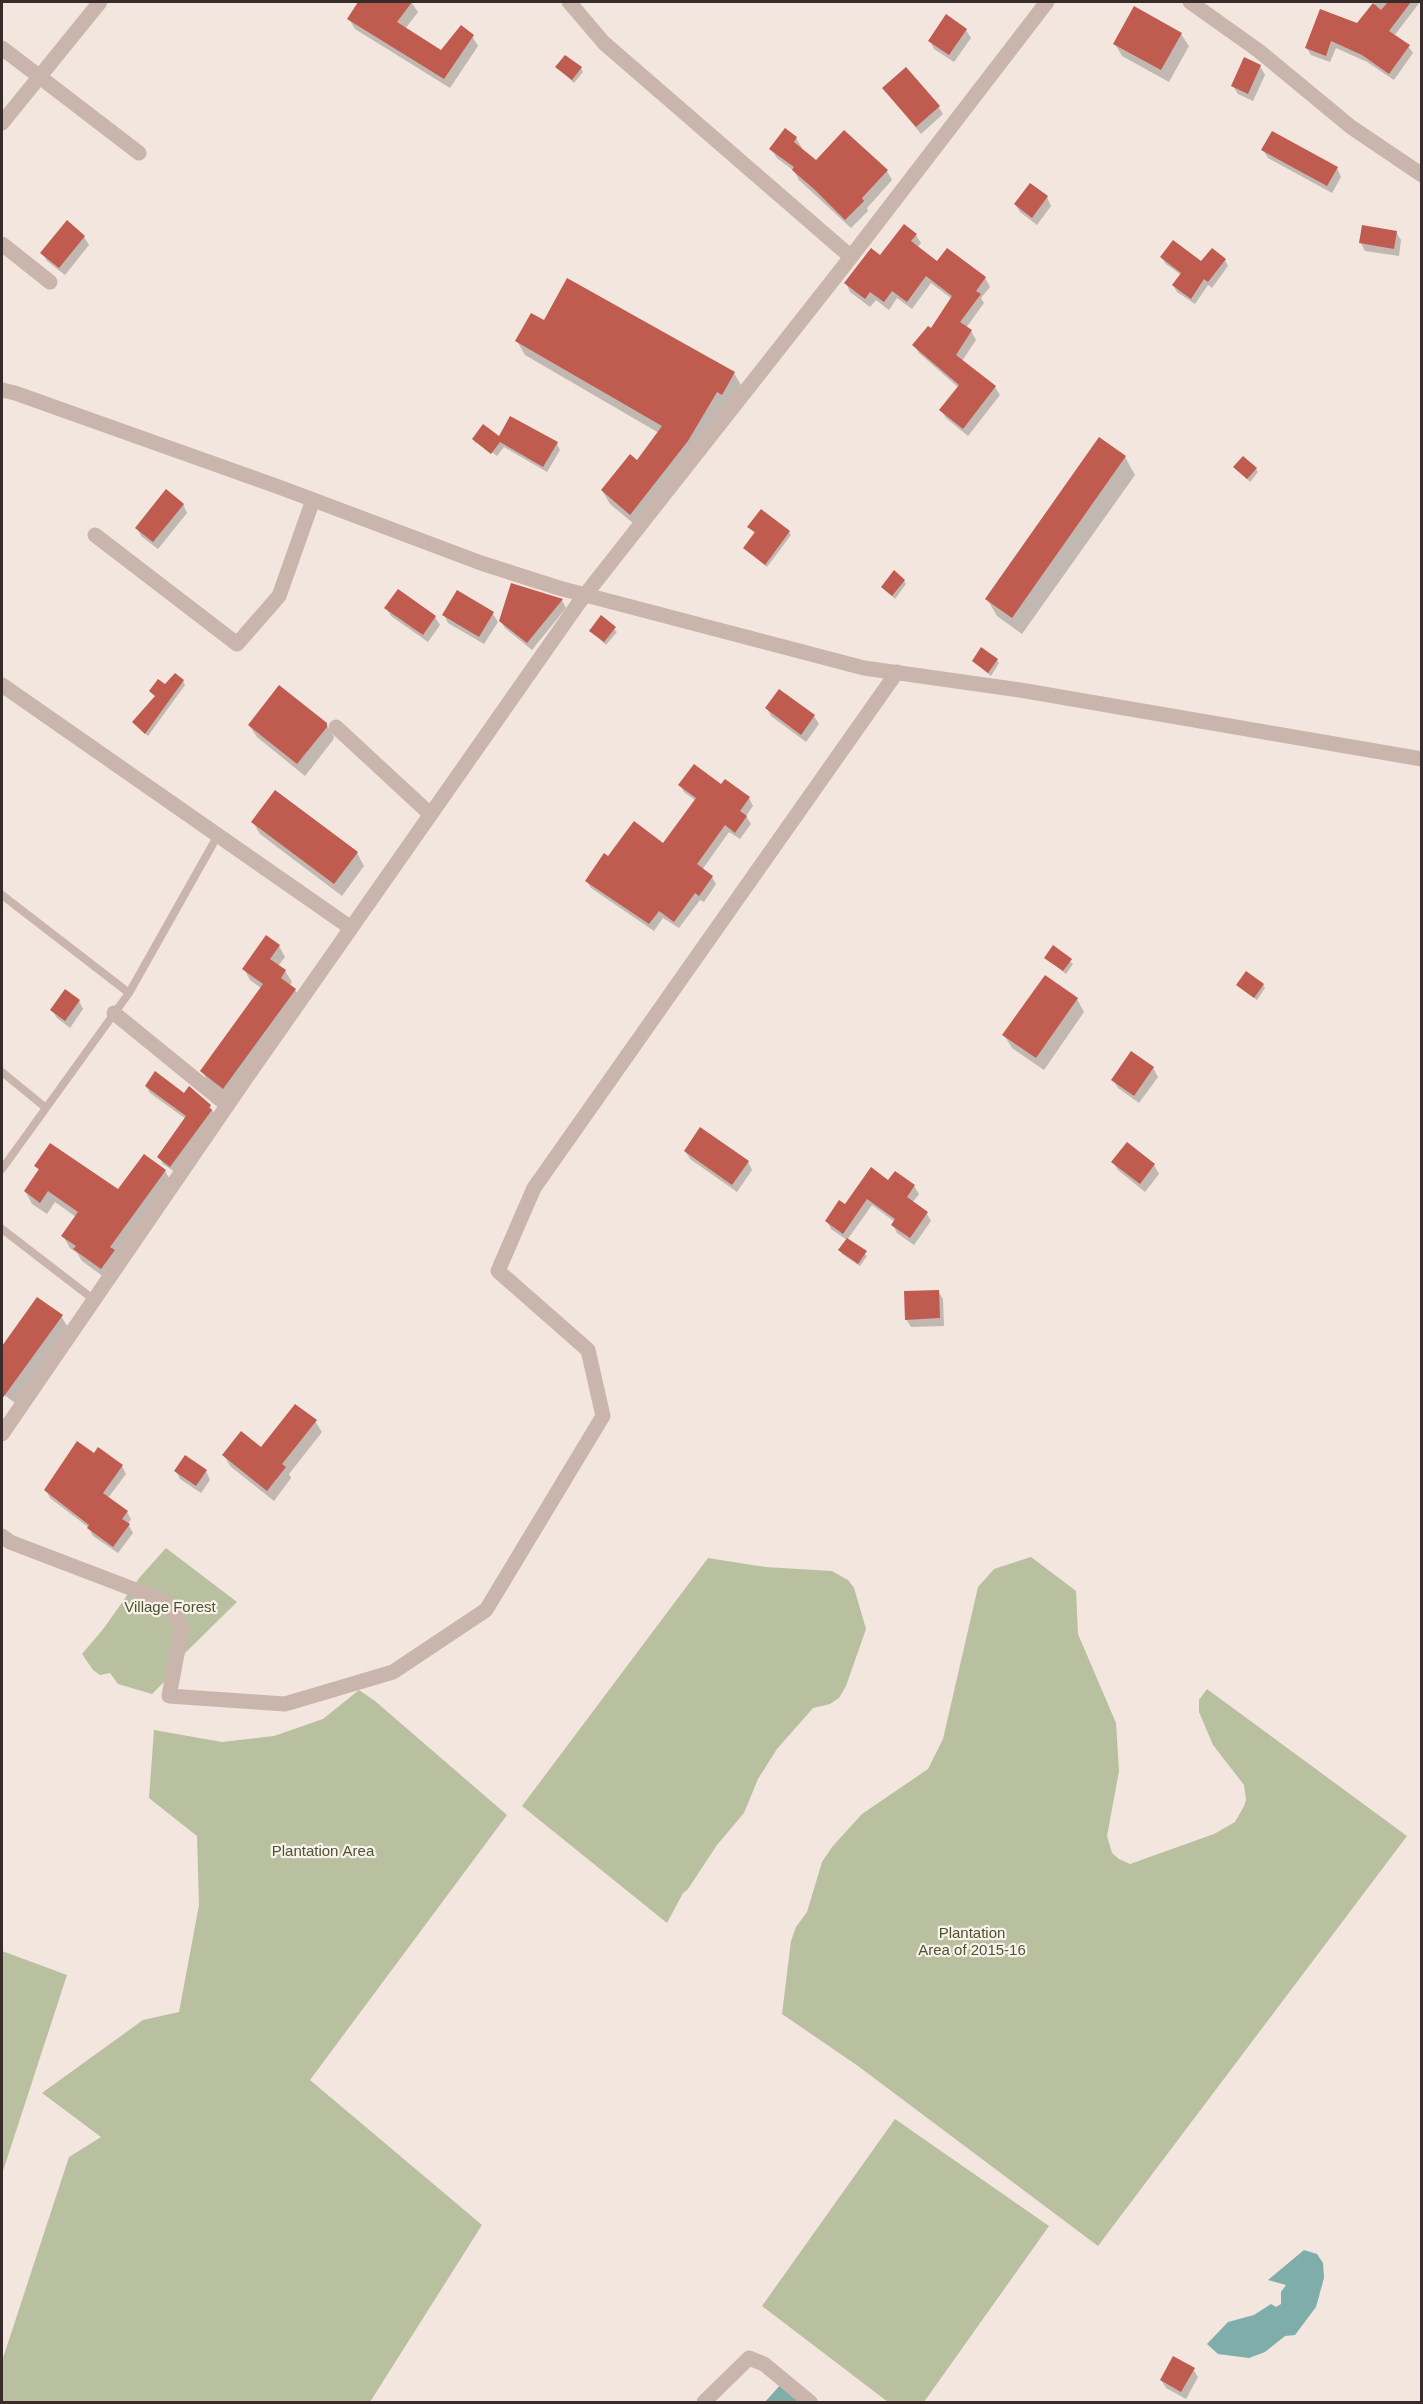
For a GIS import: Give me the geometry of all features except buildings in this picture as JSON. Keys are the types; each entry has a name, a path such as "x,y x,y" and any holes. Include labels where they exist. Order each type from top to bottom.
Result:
{"street":[{"path":"2,123 100,2"},
{"path":"569,2 604,43 851,257"},
{"path":"2,1434 227,1105 586,594 851,257 1047,2"},
{"path":"1190,2 1259,51 1351,127 1422,175"},
{"path":"2,48 140,153"},
{"path":"2,244 50,282"},
{"path":"2,390 26,396 481,563 586,594 864,668 1020,690 1422,759"},
{"path":"95,535 237,644 279,596 313,500"},
{"path":"2,1536 10,1542 166,1602 182,1628 169,1696 285,1704 393,1672 486,1610 603,1416 588,1350 498,1271 534,1188 897,672"},
{"path":"2,685 351,928"},
{"path":"336,727 430,814"},
{"path":"114,1013 227,1105"},
{"path":"704,2403 749,2358 764,2364 810,2403"}],"lane":[{"path":"2,1169 129,993 218,835"},
{"path":"2,895 129,993"},
{"path":"2,1072 46,1108"},
{"path":"2,1229 93,1299"}],"green space":[{"name":"Village Forest","path":"166,1548 237,1602 181,1657 168,1678 152,1694 118,1684 110,1673 100,1675 93,1670 82,1654 104,1628 140,1577"},
{"name":"Plantation Area of 2015-16","path":"1031,1557 1076,1591 1078,1634 1116,1723 1119,1771 1107,1836 1112,1853 1119,1859 1130,1864 1214,1834 1235,1822 1244,1806 1246,1800 1244,1785 1213,1745 1199,1712 1199,1700 1207,1689 1407,1836 1098,2246 858,2066 782,2014 791,1941 796,1927 807,1912 822,1862 832,1847 862,1814 928,1769 943,1739 978,1587 994,1569"},
{"path":"708,1558 765,1567 832,1571 848,1580 854,1588 866,1629 846,1686 839,1698 830,1704 813,1708 777,1749 758,1779 744,1813 717,1845 683,1893 667,1923 522,1806"},
{"name":"Plantation Area","path":"359,1690 375,1701 507,1815 310,2080 482,2225 370,2402 2,2402 2,2361 69,2157 101,2137 42,2093 143,2020 179,2012 199,1905 197,1836 149,1798 154,1730 222,1742 274,1736 323,1719"},
{"path":"2,1951 67,1975 2,2174"},
{"path":"895,2119 1049,2226 924,2402 888,2402 762,2306"}],"water":[{"path":"1304,2250 1317,2254 1323,2263 1324,2278 1316,2307 1295,2335 1285,2336 1265,2352 1249,2358 1218,2354 1207,2344 1228,2322 1254,2315 1271,2304 1276,2307 1281,2304 1281,2292 1286,2285 1268,2280"},
{"path":"782,2383 803,2402 765,2402"}]}
